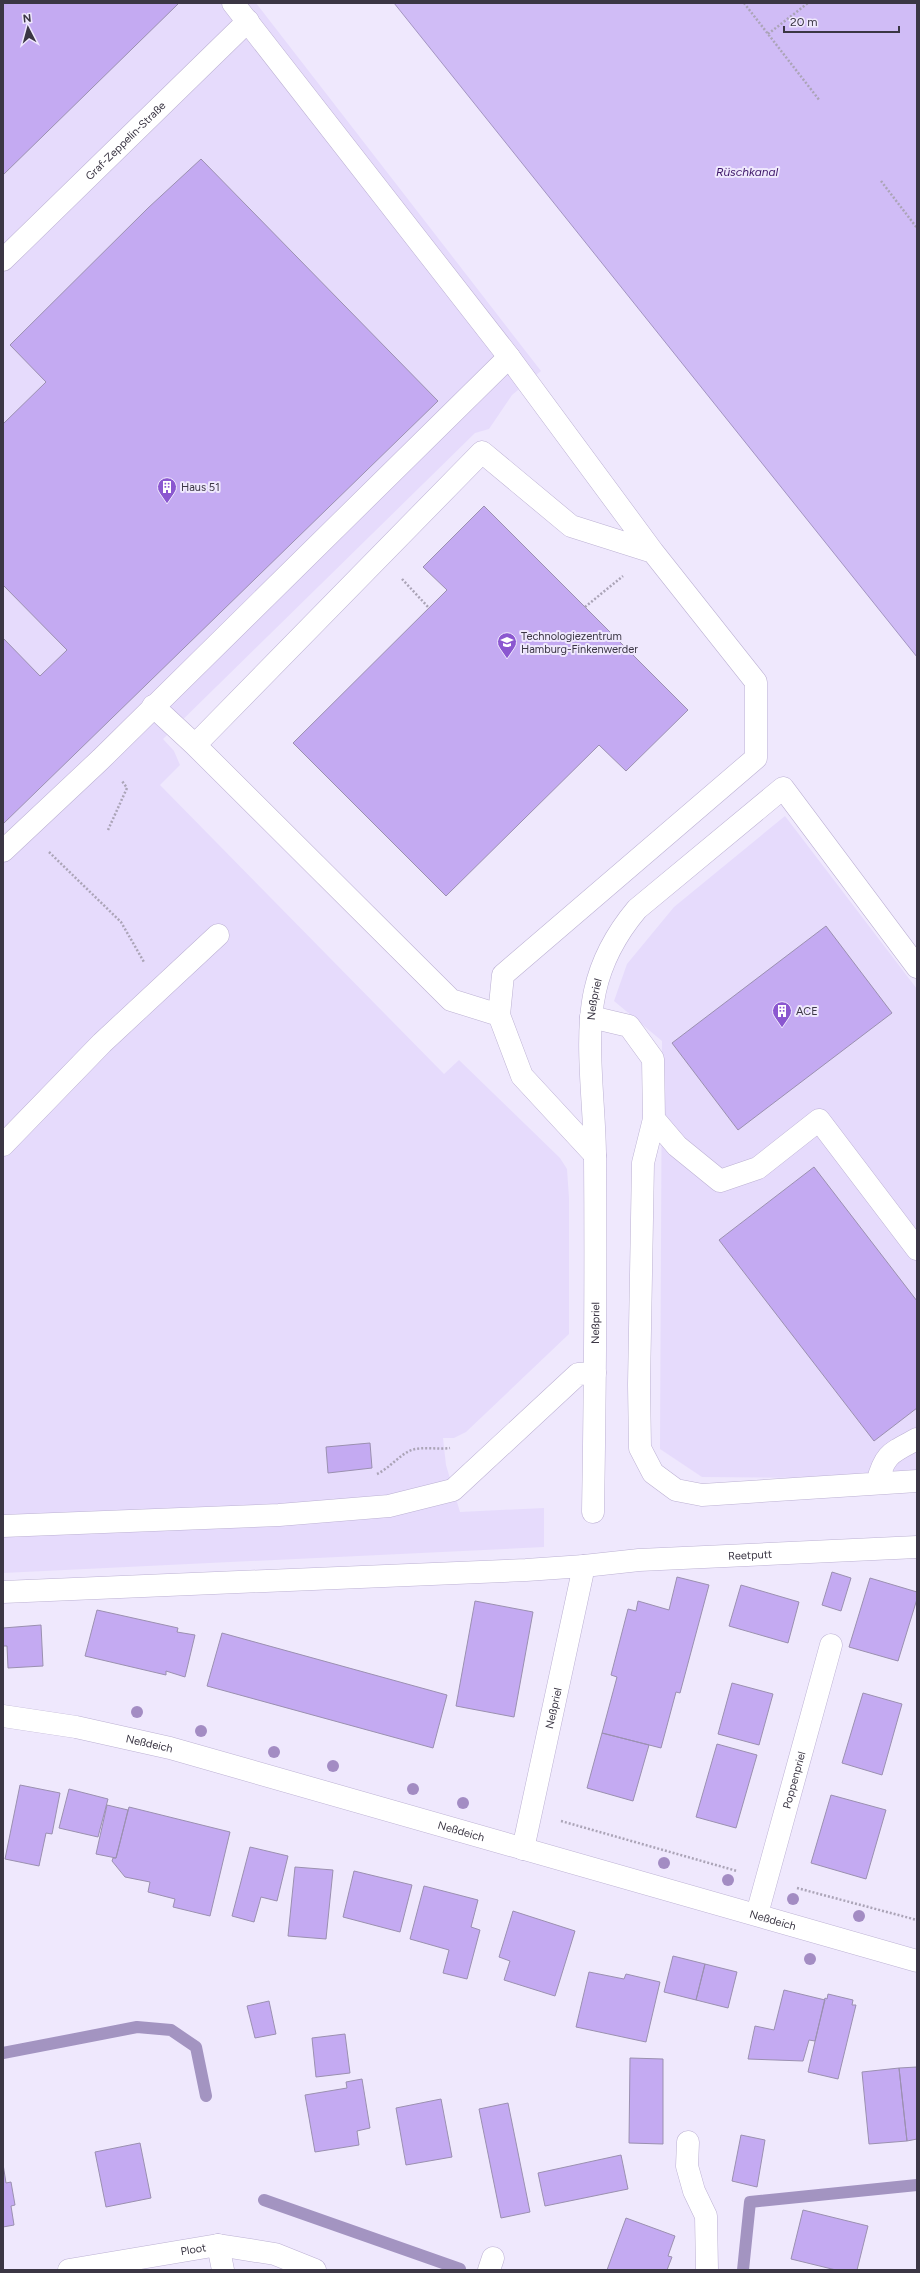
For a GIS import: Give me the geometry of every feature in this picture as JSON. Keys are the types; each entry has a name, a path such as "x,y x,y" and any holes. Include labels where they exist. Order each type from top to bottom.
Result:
{"street":[{"path":"233,3 509,357 653,552 756,682 756,758 503,975 499,1015 522,1076 595,1155"},
{"name":"Graf-Zeppelin-Straße","path":"3,260 248,21"},
{"path":"3,852 101,759 153,706 509,357"},
{"path":"195,744 482,452 571,526 653,552"},
{"path":"153,706 195,744 451,1000 499,1015"},
{"name":"Neßpriel","path":"593,1512 595,1373 595,1155 590,1017 595,991 606,954 620,930 637,909 783,788 917,967"},
{"path":"3,1145 102,1043 218,935"},
{"path":"590,1017 629,1026 653,1059 654,1119 644,1163 639,1385 640,1448 653,1473 676,1490 702,1495 877,1483 917,1482"},
{"path":"654,1119 677,1146 720,1182 758,1168 819,1120 917,1249"},
{"path":"3,1526 279,1514 389,1506 429,1497 453,1490 578,1374 595,1373"},
{"path":"877,1483 883,1462 896,1450 917,1439"},
{"name":"Reetputt","path":"3,1592 518,1571 639,1560 917,1547"},
{"name":"Neßpriel","path":"522,1849 584,1566"},
{"name":"Poppenpriel","path":"757,1914 831,1645"},
{"name":"Neßdeich","path":"3,1716 76,1727 170,1748 522,1849 757,1914 917,1961"},
{"path":"688,2142 687,2166 706,2216 707,2270"},
{"path":"218,2245 223,2270"},
{"name":"Ploot","path":"69,2270 218,2245 274,2254 315,2270"}],"path":[{"path":"744,3 820,101"},
{"path":"768,34 808,3"},
{"path":"881,181 917,228"},
{"path":"585,608 653,552"},
{"path":"381,555 429,608"},
{"path":"101,759 127,788 108,830"},
{"path":"26,829 122,922 144,962 139,968"},
{"path":"531,1812 766,1880 917,1920"}],"shaded area":[{"path":"3,3 256,3 541,371 512,395 489,429 475,433 163,739 174,751 180,765 160,785 444,1074 459,1060 560,1158 567,1169 569,1198 569,1334 466,1432 454,1438 443,1438 446,1465 460,1512 544,1508 544,1547 3,1573"},
{"path":"785,816 917,989 917,1473 806,1478 702,1477 660,1449 662,1041 614,1001 627,964 674,907"}],"water":[{"name":"Rüschkanal","path":"394,3 917,3 917,657"}],"building":[{"path":"3,3 179,3 3,175"},
{"name":"Haus 51","path":"201,159 438,401 3,824 3,638 40,676 67,650 3,585 3,424 46,382 10,345 148,208"},
{"name":"Technologiezentrum Hamburg-Finkenwerder","path":"484,506 688,710 626,771 599,745 446,896 293,743 447,590 423,567"},
{"name":"ACE","path":"826,926 892,1013 738,1130 672,1043"},
{"path":"814,1167 917,1301 917,1408 874,1441 719,1240"},
{"path":"370,1443 372,1468 328,1473 326,1447"},
{"path":"832,1572 851,1578 841,1611 822,1605"},
{"path":"677,1577 709,1585 680,1693 676,1692 661,1748 602,1733 617,1677 611,1675 628,1609 636,1611 638,1601 669,1610"},
{"path":"870,1578 917,1592 917,1599 898,1661 849,1647"},
{"path":"741,1585 799,1602 788,1643 729,1626"},
{"path":"475,1601 533,1612 514,1717 456,1706"},
{"path":"97,1610 178,1628 177,1632 195,1635 185,1677 166,1671 166,1675 85,1656"},
{"path":"41,1625 43,1666 8,1668 7,1646 3,1646 3,1628"},
{"path":"222,1633 447,1695 433,1748 207,1686"},
{"path":"732,1683 773,1694 759,1745 718,1734"},
{"path":"863,1693 902,1704 882,1775 842,1763"},
{"path":"602,1733 649,1745 633,1801 587,1788"},
{"path":"717,1744 757,1755 736,1828 696,1817"},
{"path":"20,1785 60,1793 52,1834 46,1833 39,1866 5,1859"},
{"path":"69,1789 108,1799 98,1837 59,1828"},
{"path":"831,1795 886,1810 866,1879 811,1863"},
{"path":"107,1805 128,1810 116,1858 96,1854"},
{"path":"129,1807 230,1832 210,1916 173,1907 175,1899 148,1892 150,1882 125,1877 112,1861 113,1858 116,1858"},
{"path":"250,1847 288,1856 277,1901 261,1897 254,1922 232,1916"},
{"path":"295,1867 333,1870 326,1939 288,1936"},
{"path":"354,1871 412,1885 400,1932 343,1917"},
{"path":"424,1886 478,1900 471,1927 480,1930 467,1979 443,1973 449,1950 410,1939"},
{"path":"513,1911 575,1931 555,1996 504,1980 510,1961 499,1957"},
{"path":"673,1956 705,1964 696,2000 664,1992"},
{"path":"705,1964 737,1972 728,2008 696,2000"},
{"path":"589,1972 624,1979 626,1974 660,1982 646,2042 576,2027"},
{"path":"784,1990 825,2000 815,2041 809,2040 803,2061 748,2059 755,2026 774,2030"},
{"path":"828,1994 853,2000 852,2005 856,2005 838,2079 808,2072 825,1998 827,1999"},
{"path":"269,2001 276,2034 255,2038 247,2006"},
{"path":"345,2034 350,2073 316,2077 312,2038"},
{"path":"630,2058 663,2059 663,2144 629,2143"},
{"path":"917,2067 917,2139 907,2141 899,2068"},
{"path":"899,2068 907,2141 869,2144 862,2072"},
{"path":"362,2079 370,2128 357,2131 359,2145 315,2152 305,2095 347,2088 346,2082"},
{"path":"441,2099 452,2157 406,2165 396,2108"},
{"path":"508,2103 530,2212 501,2218 479,2109"},
{"path":"741,2135 765,2140 757,2187 732,2181"},
{"path":"140,2143 151,2198 106,2207 95,2152"},
{"path":"621,2155 628,2189 545,2206 538,2173"},
{"path":"3,2164 6,2183 11,2182 15,2205 11,2206 14,2225 3,2227"},
{"path":"803,2210 868,2226 857,2270 836,2270 791,2259"},
{"path":"626,2218 675,2236 668,2256 672,2257 667,2270 607,2270"}],"waterway":[{"path":"3,2053 137,2027 171,2030 196,2047 206,2096"},
{"path":"743,2270 750,2202 917,2185"},
{"path":"264,2200 460,2269"}],"place":[{"name":"Haus 51","path":"167,504"},
{"name":"Technologiezentrum Hamburg-Finkenwerder","path":"507,659"},
{"name":"ACE","path":"782,1028"}]}
